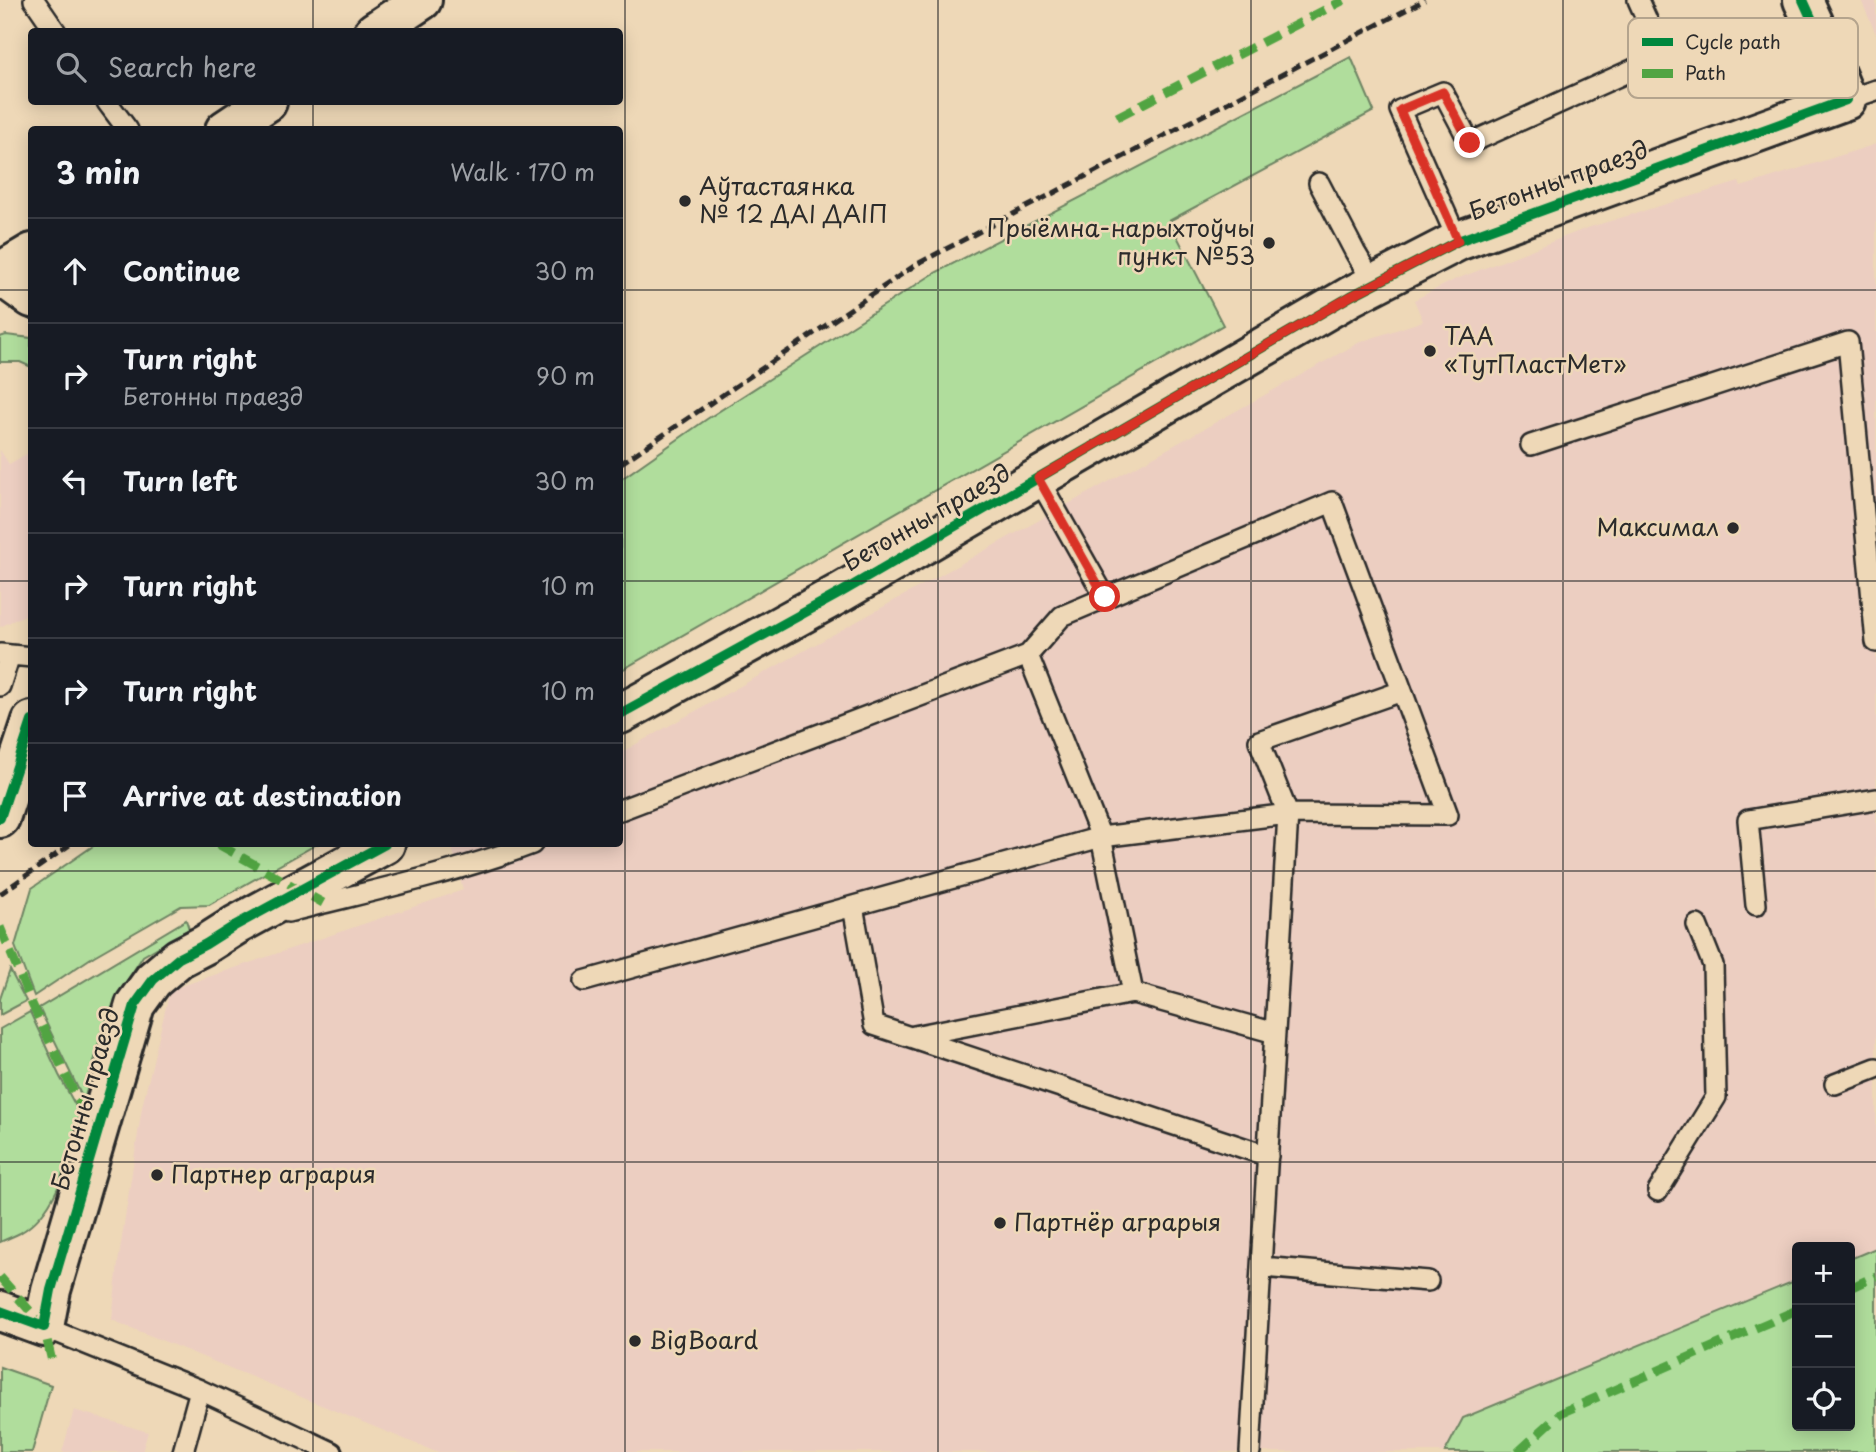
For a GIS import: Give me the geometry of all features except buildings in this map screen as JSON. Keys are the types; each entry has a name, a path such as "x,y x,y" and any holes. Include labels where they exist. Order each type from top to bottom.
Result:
{"street":[{"path":"380,28 422,0"},
{"name":"Бетонны праезд","path":"1803,0 1811,18"},
{"name":"Бетонны праезд","path":"623,712 840,593 1374,284 1458,241 1853,98"},
{"path":"231,126 262,105"},
{"path":"28,256 0,274 28,295"},
{"path":"0,818 28,733"},
{"name":"Бетонны праезд","path":"44,1327 51,1290 135,1005 153,980 179,958 379,847"},
{"path":"0,1311 44,1327"}],"lane":[{"path":"34,0 53,28"},
{"path":"1638,0 1646,18"},
{"path":"1458,241 1400,110 1443,92 1470,143 1628,72"},
{"path":"109,105 125,126"},
{"path":"1319,183 1374,284"},
{"path":"1531,445 1848,342 1876,642"},
{"path":"1038,478 1105,597"},
{"path":"584,981 1101,837 1288,814 1448,815 1332,502 1062,616 1028,655 623,809"},
{"path":"0,686 5,655 28,657"},
{"path":"1028,655 1101,837 1133,993"},
{"path":"1250,1452 1288,814 1259,740 1402,691"},
{"path":"1756,905 1748,820 1876,799"},
{"path":"236,925 455,869 524,847"},
{"path":"853,906 874,1025 1268,1156"},
{"path":"1658,1191 1716,1097 1713,965 1697,925"},
{"path":"913,1036 1133,993 1275,1033"},
{"path":"1835,1084 1876,1068"},
{"path":"1261,1267 1427,1281"},
{"path":"44,1327 200,1390 332,1452"},
{"path":"183,1452 200,1390"}],"shaded area":[{"path":"1861,0 1876,0 1876,34"},
{"path":"1876,144 1876,1248 1855,1257 1855,1242 1792,1242 1792,1282 1463,1417 1445,1452 436,1452 112,1320 142,1107 170,990 463,890 452,847 623,847 623,751 1360,342 1423,321 1414,300 1454,280 1587,228 1739,182 1741,187"},
{"path":"0,450 9,464 28,453 28,613 0,627"},
{"path":"74,1410 148,1432 142,1452 62,1452"}],"green space":[{"path":"1351,57 1374,111 1169,221 1223,325 623,669 623,478 707,419 933,274"},
{"path":"6,335 28,338 28,366 20,362 0,362 0,337"},
{"path":"92,847 312,847 209,905 181,906 94,956 34,996 15,946 32,888"},
{"path":"186,920 189,929 143,956 118,995 102,1030 84,1101 39,1008"},
{"path":"10,970 26,1001 0,1015 0,999"},
{"path":"30,1012 80,1114 67,1164 54,1196 34,1223 0,1242 0,1029"},
{"path":"1876,1248 1876,1452 1445,1452 1463,1418 1792,1282 1792,1431 1855,1431 1855,1257"},
{"path":"0,1367 51,1385 32,1452 0,1452"}],"railway":[{"path":"623,462 917,264 1425,0"},
{"path":"0,894 67,847"}],"marked path":[{"path":"1117,117 1344,0"},
{"path":"223,847 323,903"},
{"path":"0,927 32,1004 77,1099 100,1125"},
{"path":"1855,1286 1876,1276"},
{"path":"0,1277 44,1327 53,1366"},
{"path":"1518,1452 1561,1413 1792,1312"}],"cycle path":[{"path":"1803,0 1811,18"},
{"path":"623,712 840,593 1351,296 1458,241 1846,100 1845,98"},
{"path":"0,818 28,733"},
{"path":"0,1311 44,1327 51,1290 135,1005 153,980 179,958 379,847"}],"place":[{"name":"Аўтастаянка № 12 ДАІ ДАІП","path":"685,201"},
{"name":"Прыёмна-нарыхтоўчы пункт №53","path":"1269,243"},
{"name":"ТАА «ТутПластМет»","path":"1430,351"},
{"name":"Максимал","path":"1733,528"},
{"name":"Партнер агрария","path":"157,1175"},
{"name":"Партнёр аграрыя","path":"1000,1223"},
{"name":"BigBoard","path":"635,1341"}],"route":[{"path":"1105,597 1038,478 1351,296 1458,241 1400,110 1443,92 1470,143"}]}
